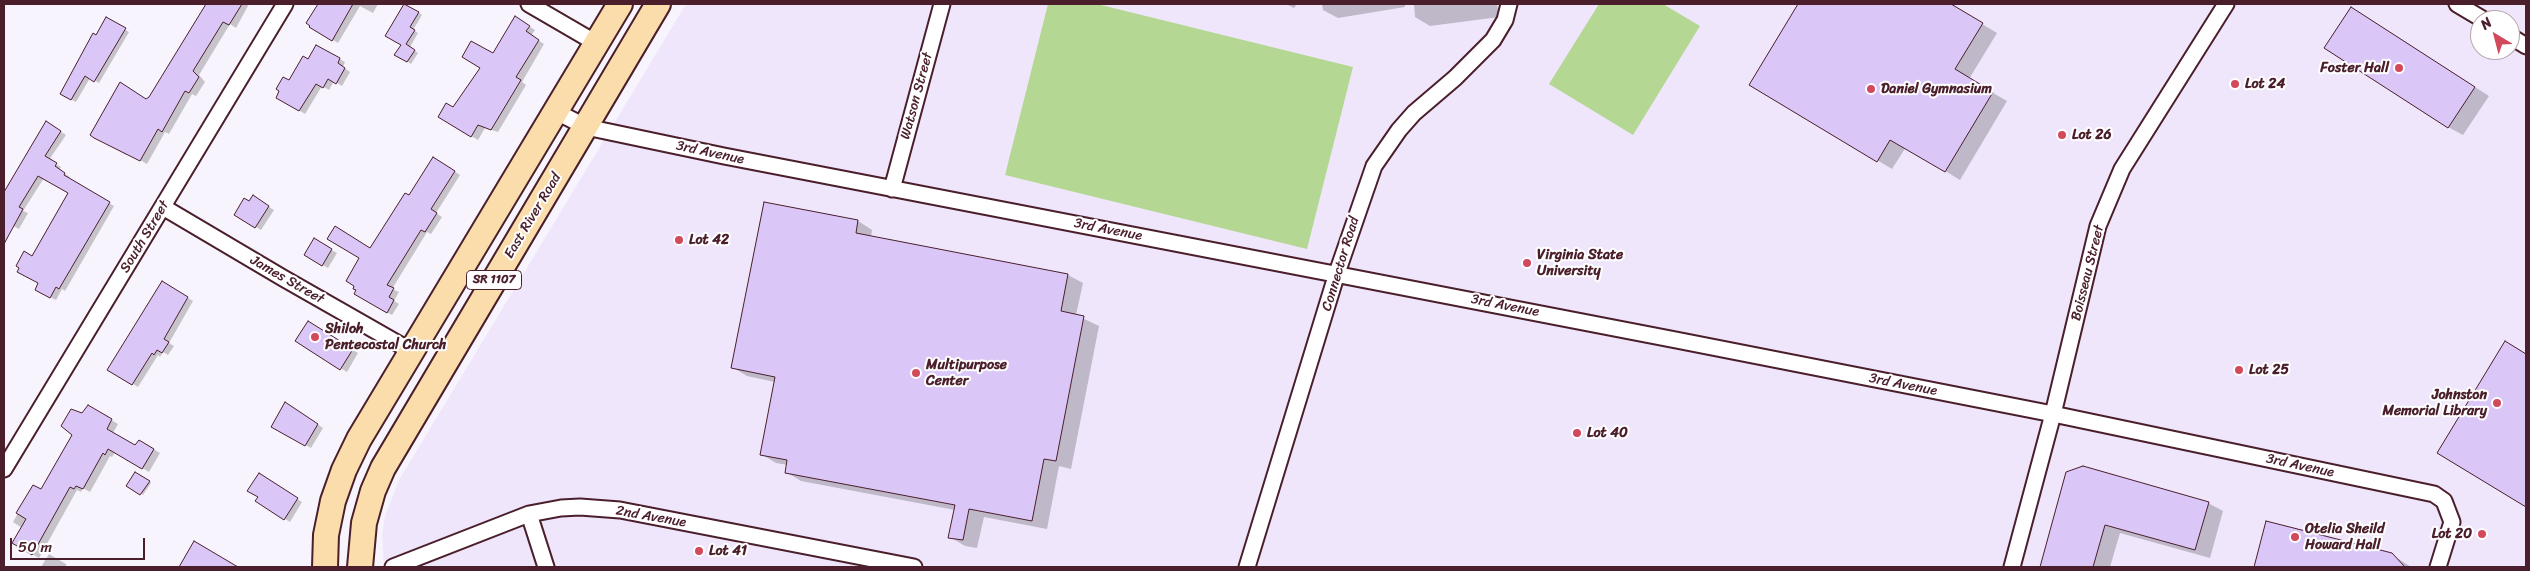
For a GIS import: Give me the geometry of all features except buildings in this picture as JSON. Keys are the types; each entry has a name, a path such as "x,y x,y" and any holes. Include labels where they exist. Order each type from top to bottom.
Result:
{"main road":[{"name":"SR 1107","path":"325,567 326,535 333,501 344,470 359,439 620,4"},
{"name":"East River Road","path":"360,567 364,524 373,491 383,468 658,4"}],"street":[{"name":"South Street","path":"4,469 285,4"},
{"path":"529,4 596,43"},
{"name":"Watson Street","path":"892,189 942,4"},
{"name":"Connector Road","path":"1247,567 1337,273 1374,166 1414,113 1485,50 1500,30 1509,4"},
{"name":"Boisseau Street","path":"2012,567 2102,218 2122,169 2226,4"},
{"path":"2457,4 2470,12"},
{"name":"3rd Avenue","path":"555,111 586,127 892,189 1337,273 2053,414 2434,494 2444,501 2452,522 2438,567"},
{"name":"James Street","path":"164,207 411,351"},
{"name":"2nd Avenue","path":"393,567 529,514 561,508 580,507 620,510 914,567"},
{"path":"529,514 546,567"}],"shaded area":[{"name":"Virginia State University","path":"686,4 2526,4 2526,567 384,567 382,535 385,516 399,480"}],"green space":[{"path":"1048,4 1097,4 1353,67 1307,249 1005,175"},
{"path":"1599,4 1663,4 1700,26 1633,135 1549,84"}],"place":[{"name":"Foster Hall","path":"2399,68"},
{"name":"Lot 24","path":"2235,84"},
{"name":"Daniel Gymnasium","path":"1871,89"},
{"name":"Lot 26","path":"2062,135"},
{"name":"Lot 42","path":"679,240"},
{"name":"Virginia State University","path":"1527,263"},
{"name":"Shiloh Pentecostal Church","path":"315,337"},
{"name":"Lot 25","path":"2239,370"},
{"name":"Multipurpose Center","path":"916,373"},
{"name":"Johnston Memorial Library","path":"2497,403"},
{"name":"Lot 40","path":"1577,433"},
{"name":"Lot 20","path":"2482,534"},
{"name":"Otelia Sheild Howard Hall","path":"2295,537"},
{"name":"Lot 41","path":"699,551"}]}
